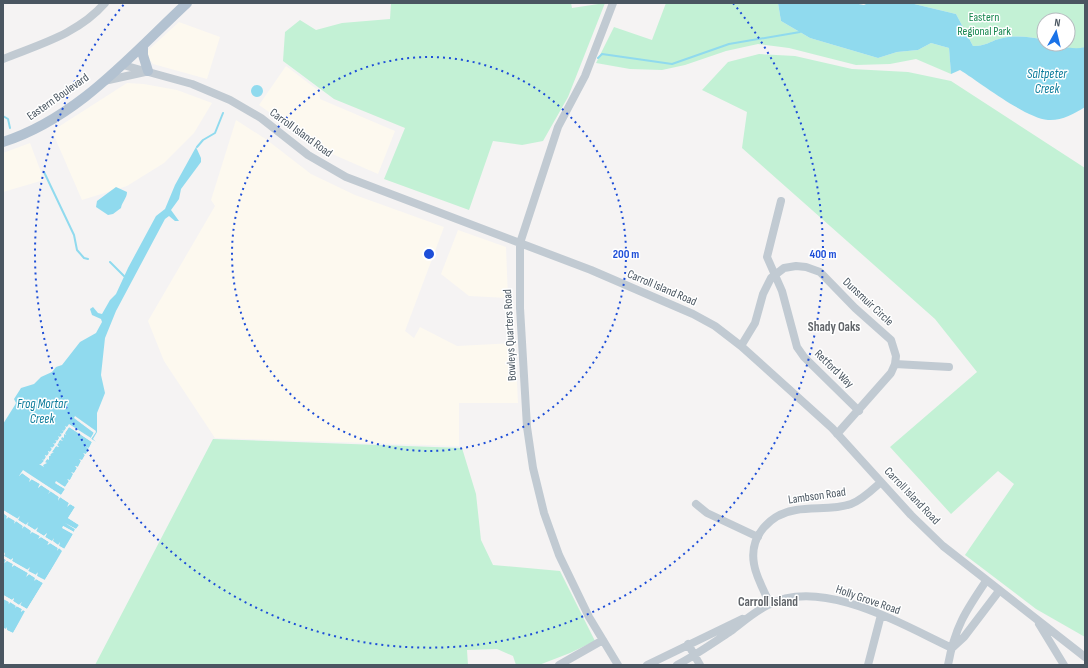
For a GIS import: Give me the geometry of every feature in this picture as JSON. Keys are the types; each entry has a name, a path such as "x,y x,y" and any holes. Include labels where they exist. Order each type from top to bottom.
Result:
{"main road":[{"name":"Eastern Boulevard","path":"3,142 25,134 45,124 103,82 123,65 187,3"},
{"path":"143,46 143,55 148,72"}],"street":[{"path":"3,59 70,32 89,18 105,3"},
{"name":"Bowleys Quarters Road","path":"613,3 585,76 565,114 553,142 520,243 520,308 527,426 533,468 544,513 551,537 589,617 618,665"},
{"name":"Carroll Island Road","path":"123,65 192,84 230,100 260,118 312,158 346,177 591,270 693,314 715,326 741,346 837,434 921,525 986,581 1085,657"},
{"path":"103,82 148,72"},
{"name":"Retford Way","path":"781,201 767,254 767,261 782,291 797,347 804,358 859,410"},
{"name":"Dunsmuir Circle","path":"774,274 780,270 796,266 806,267 820,272 855,308 891,340 896,352 896,364"},
{"path":"741,346 755,323 766,285 774,274"},
{"path":"837,434 881,386 896,364 950,367"},
{"name":"Lambson Road","path":"770,604 754,563 753,551 764,525 780,514 796,510 851,504 881,482"},
{"path":"696,504 707,513 758,537"},
{"path":"948,665 960,622 986,581"},
{"path":"952,648 964,637 999,591"},
{"name":"Holly Grove Road","path":"646,665 723,626 752,614 770,604 791,597 814,596 839,601 881,615 952,648"},
{"name":"Holly Grove Road","path":"677,665 694,656 752,614"},
{"path":"868,665 881,615"},
{"path":"1036,618 1064,665"},
{"path":"559,665 603,640"},
{"path":"688,644 700,665"}],"shaded area":[{"path":"179,22 220,37 207,79 153,64 145,53"},
{"path":"286,66 319,91 320,99 395,131 378,174 323,150 259,105"},
{"path":"127,83 144,84 177,90 212,103 194,133 164,163 127,186 82,200 52,131"},
{"path":"236,120 267,140 311,174 355,195 444,227 405,331 414,338 420,327 457,346 515,343 518,403 459,403 459,446 215,438 164,361 148,321 215,206 211,200"},
{"path":"30,143 44,180 3,192 3,153"},
{"path":"458,230 506,247 508,298 469,296 441,274"}],"green space":[{"path":"391,3 571,3 572,8 605,3 568,97 543,141 522,145 493,141 469,210 384,179 405,128 334,99 283,61 285,32 300,20 316,30 342,23 390,19"},
{"path":"666,3 778,3 781,21 810,38 878,58 897,52 918,50 931,43 949,48 951,74 916,59 890,64 856,65 789,48 758,44 726,51 685,65 662,70 630,69 596,63 614,27 652,40"},
{"name":"Eastern Regional Park","path":"910,3 1085,3 1085,47 1076,50 1076,12 1036,12 1036,38 1008,37 982,45 973,46 956,14"},
{"path":"759,54 795,56 852,69 908,72 951,81 1085,168 1085,637 1036,609 965,555 1014,484 998,471 951,514 890,447 977,372 935,319 742,148 747,112 702,90 728,62"},
{"path":"213,439 462,448 476,494 481,540 493,565 560,571 595,641 539,665 516,665 513,656 497,649 467,650 468,665 95,665"}],"water":[{"name":"Saltpeter Creek","path":"778,3 853,3 864,5 868,3 910,3 956,14 973,46 986,44 1008,37 1029,37 1036,38 1036,52 1076,52 1076,48 1085,47 1085,107 1063,118 1048,120 1038,118 1003,99 960,70 951,74 949,48 931,43 918,50 897,52 878,58 810,38 781,21"},
{"path":"255,85 259,85 263,91 259,97 255,97 251,93 251,89"},
{"name":"Frog Mortar Creek","path":"196,147 201,158 201,162 181,189 179,199 171,210 179,221 175,221 169,216 165,219 116,311 105,338 101,375 105,393 97,413 97,432 93,439 96,442 91,439 96,432 74,418 94,433 90,439 69,425 62,434 60,433 62,435 55,444 53,443 55,445 52,448 51,447 52,449 50,452 48,451 49,453 47,456 45,455 46,457 41,464 43,465 56,446 59,447 57,445 62,436 64,437 63,436 69,427 92,442 86,454 84,454 85,455 82,461 80,460 81,461 78,467 75,466 77,468 70,480 68,480 69,481 65,487 55,483 65,489 61,495 23,471 19,476 22,473 40,484 38,488 41,485 59,497 58,500 60,497 69,503 68,506 70,504 75,507 68,518 79,525 76,529 65,523 75,529 74,532 63,526 63,528 73,534 64,549 45,537 47,533 44,536 36,531 38,528 35,530 27,525 28,522 26,525 18,520 19,516 18,519 3,510 3,424 16,403 14,399 21,388 34,384 41,377 52,372 56,367 62,365 80,342 96,333 102,322 101,319 92,315 90,309 93,307 98,313 102,314 110,300 116,294 156,216 165,209 175,185"},
{"path":"116,187 127,192 127,194 121,208 113,214 108,215 96,207 97,201"},
{"path":"3,513 7,516 7,519 8,516 15,521 14,523 16,521 23,526 22,528 24,526 40,536 39,538 41,537 49,542 48,545 50,543 58,548 57,550 59,548 62,551 45,580 37,576 37,573 36,575 28,571 30,568 28,570 12,561 13,558 11,560 4,556 5,553 3,555"},
{"path":"3,558 6,560 5,563 7,560 13,564 12,567 14,565 28,573 27,576 29,574 36,578 35,581 36,579 43,583 27,609 20,605 22,602 19,605 13,601 14,598 12,600 3,595"},
{"path":"4,598 9,602 8,604 10,602 22,609 21,612 23,610 25,611 13,633 6,630 7,628 3,628"}],"pier":[{"path":"75,416 96,431 91,439 98,443 97,445 94,444 62,496 77,506 71,518 81,525 3,650 7,642 3,640 3,637 8,640 10,636 3,631 3,628 6,629 7,627 7,630 13,633 26,612 23,610 21,612 22,609 17,606 15,608 16,605 10,602 9,604 9,602 3,599 3,595 12,600 14,598 13,601 19,605 22,602 20,605 27,609 43,583 36,579 34,581 35,578 29,574 26,577 28,573 14,565 12,567 13,564 7,561 4,563 6,560 3,558 3,555 5,552 4,556 11,560 13,558 12,561 27,570 30,567 28,571 36,575 38,572 37,576 44,581 63,551 59,548 57,551 58,548 50,543 47,545 49,542 41,537 38,539 40,536 32,532 30,534 31,531 24,526 22,529 23,526 16,521 14,524 15,521 8,517 6,519 7,516 3,513 3,510 17,519 20,516 18,520 26,525 29,522 27,525 35,530 38,527 36,531 44,536 47,533 45,537 52,541 54,538 53,541 58,545 60,542 59,546 65,549 73,534 62,528 63,526 74,532 75,529 65,523 76,529 79,525 68,518 75,507 70,504 67,507 69,503 60,497 58,501 59,497 51,491 48,494 50,491 41,485 38,488 40,484 32,479 29,482 30,479 22,473 19,476 23,470 61,495 65,489 55,483 56,481 65,487 69,481 67,479 70,480 73,474 71,472 74,473 77,468 75,466 78,467 81,461 79,459 82,460 85,455 83,453 86,454 89,449 86,447 89,448 92,442 69,427 65,433 66,435 64,434 64,438 62,437 61,439 63,441 60,440 58,442 60,444 58,443 57,445 59,447 56,446 52,452 54,453 49,456 49,460 47,459 45,462 47,463 43,465 44,467 39,464 44,461 42,459 44,460 46,457 45,455 47,456 49,453 48,451 50,452 52,449 50,447 53,448 55,445 53,443 55,444 57,442 55,440 58,441 58,436 60,437 62,435 60,433 62,434 64,432 62,430 64,431 66,428 65,426 67,427 69,424 91,438 94,432 74,418"}],"waterway":[{"path":"598,58 602,54 672,64 729,44 800,32"},
{"name":"Frog Mortar Creek","path":"197,147 203,140 215,133 223,113"},
{"path":"3,116 8,119 10,128"},
{"path":"44,172 74,235 77,250 84,258 88,259"},
{"path":"110,262 124,276"}],"district":[{"name":"Shady Oaks","path":"834,327"},
{"name":"Carroll Island","path":"768,602"}]}
